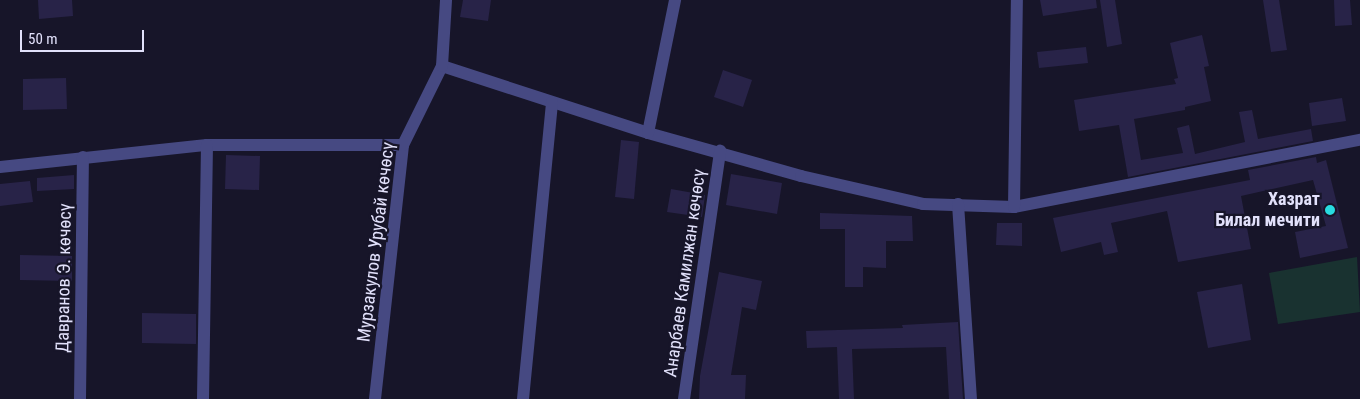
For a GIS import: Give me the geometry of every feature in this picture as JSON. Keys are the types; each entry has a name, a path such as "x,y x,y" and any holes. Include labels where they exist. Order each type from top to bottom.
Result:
{"street":[{"path":"446,0 442,66 648,133 720,151 801,176 923,204 1014,207 1360,140"},
{"path":"648,133 675,0"},
{"path":"1014,207 1017,0"},
{"name":"Мурзакулов Урубай көчөсү","path":"375,399 403,145 442,66"},
{"path":"523,399 552,102"},
{"path":"204,399 207,145"},
{"path":"0,167 207,145 403,145"},
{"name":"Анарбаев Камилжан көчөсү","path":"684,399 720,151"},
{"name":"Давранов Э. көчөсү","path":"80,399 83,157"},
{"path":"958,204 971,399"}],"green space":[{"path":"1357,257 1360,312 1278,324 1269,273"}],"building":[{"path":"38,0 72,0 73,16 39,19"},
{"path":"463,0 491,0 488,21 460,17"},
{"path":"1040,0 1096,0 1097,8 1043,16"},
{"path":"1100,0 1115,0 1122,44 1107,47"},
{"path":"1263,0 1279,0 1287,50 1271,52"},
{"path":"1334,0 1350,0 1352,25 1335,26"},
{"path":"1202,35 1209,66 1204,67 1211,101 1185,107 1185,110 1134,119 1141,160 1183,153 1177,128 1189,125 1195,154 1245,142 1239,112 1252,110 1258,139 1311,129 1313,141 1128,177 1119,125 1079,131 1074,100 1176,84 1174,79 1178,78 1170,43"},
{"path":"1086,47 1088,63 1039,68 1037,52"},
{"path":"723,70 752,80 743,107 714,97"},
{"path":"66,78 67,109 23,110 23,79"},
{"path":"1342,98 1346,121 1312,126 1309,103"},
{"path":"621,140 639,142 634,199 615,197"},
{"path":"226,155 260,156 259,190 225,189"},
{"path":"1316,157 1317,163 1326,160 1348,248 1300,258 1295,232 1326,226 1313,180 1241,196 1251,249 1178,262 1167,211 1111,223 1118,252 1104,255 1101,242 1061,252 1053,218 1250,180 1248,170"},
{"path":"731,174 782,183 777,214 726,205"},
{"path":"74,175 74,189 37,191 37,178"},
{"path":"30,181 33,202 0,206 0,184"},
{"path":"671,189 705,195 702,217 667,212"},
{"path":"820,213 912,216 913,241 886,241 886,268 863,267 863,287 845,287 845,229 820,229"},
{"path":"997,223 1022,223 1022,246 996,245"},
{"path":"20,255 72,256 72,281 20,280"},
{"path":"719,272 762,281 756,310 742,307 731,375 746,375 745,399 699,399 700,376"},
{"name":"Хазрат Билал мечити","path":"1242,284 1251,340 1208,348 1197,292"},
{"path":"142,313 196,314 196,344 142,343"},
{"path":"958,322 963,399 949,399 946,347 852,349 854,399 839,399 837,347 807,348 806,331 903,328 902,325"}],"place":[{"name":"Хазрат Билал мечити","path":"1330,210"}]}
